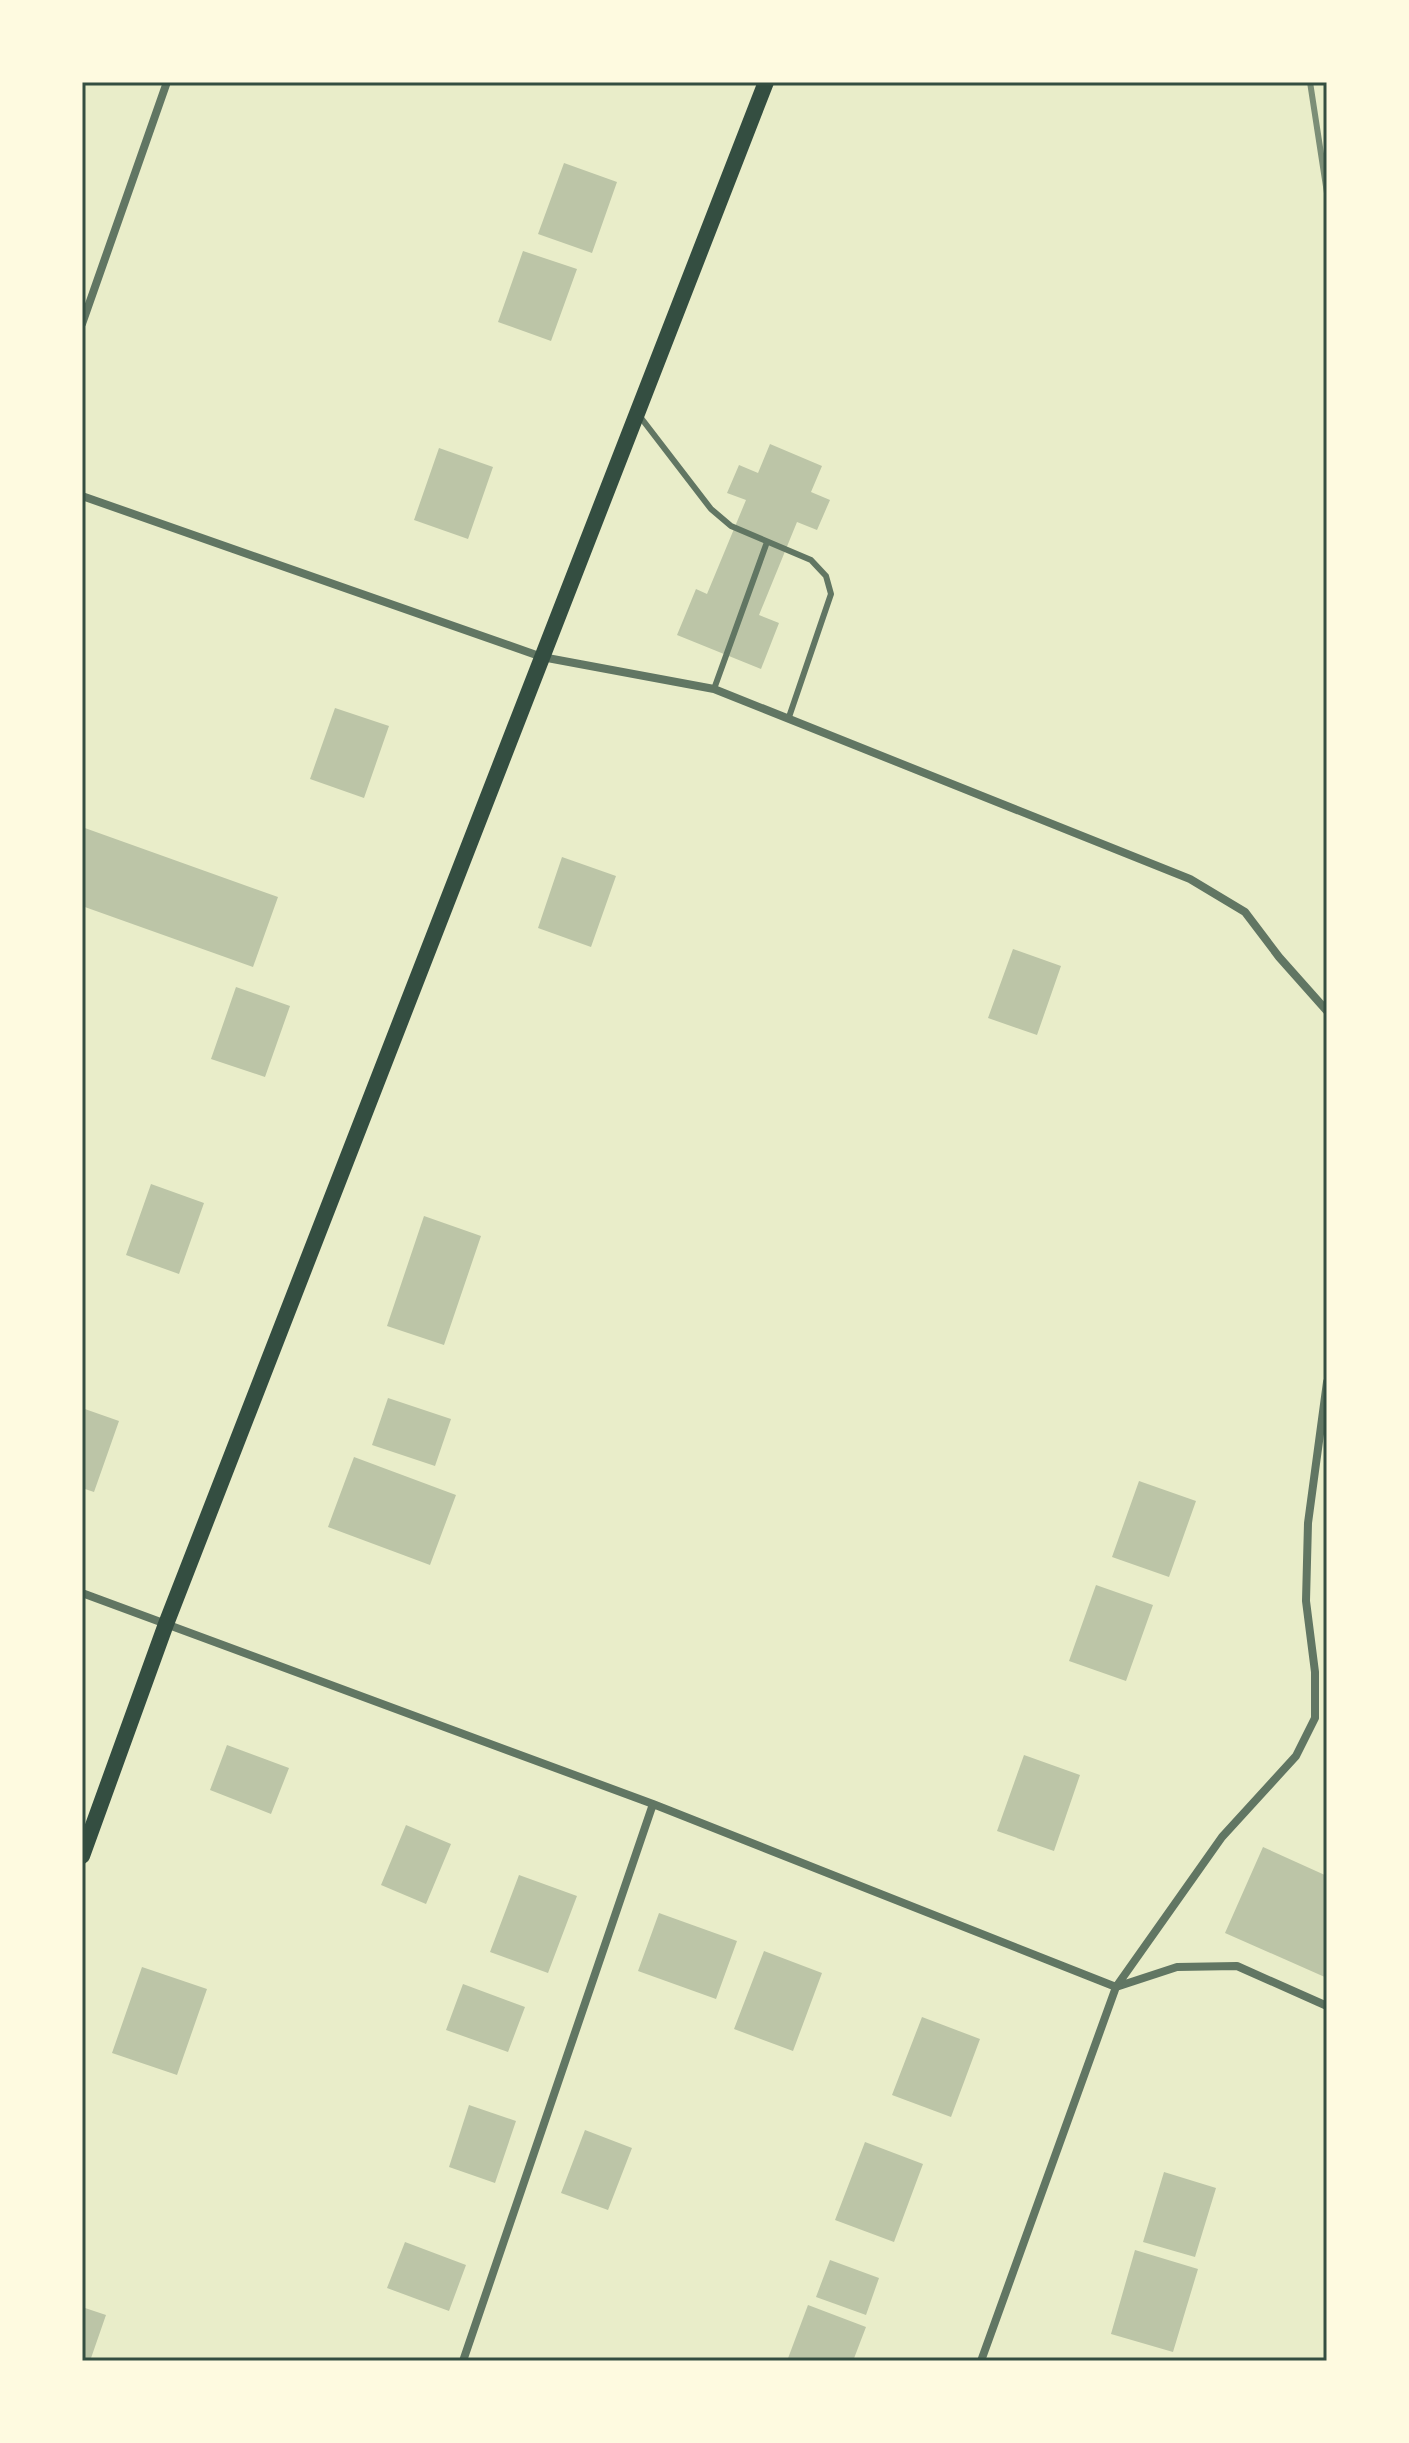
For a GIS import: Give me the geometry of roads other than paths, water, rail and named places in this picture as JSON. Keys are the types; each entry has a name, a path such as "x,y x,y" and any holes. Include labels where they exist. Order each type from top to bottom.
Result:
{"main road":[{"path":"82,1856 166,1624 766,82"}],"street":[{"path":"82,324 167,82"},
{"path":"82,496 542,657 714,689 1190,879 1245,912 1279,957 1327,1011"},
{"path":"981,2361 1116,1987 1222,1837 1296,1756 1315,1718 1315,1672 1306,1601 1308,1523 1327,1382"},
{"path":"82,1593 653,1804 1116,1987 1177,1967 1237,1966 1327,2006"},
{"path":"463,2361 653,1804"}],"lane":[{"path":"637,413 711,509 731,526 811,560 826,576 831,594 789,717"},
{"path":"714,689 767,542"}],"railway":[{"path":"1310,82 1327,193"}]}
